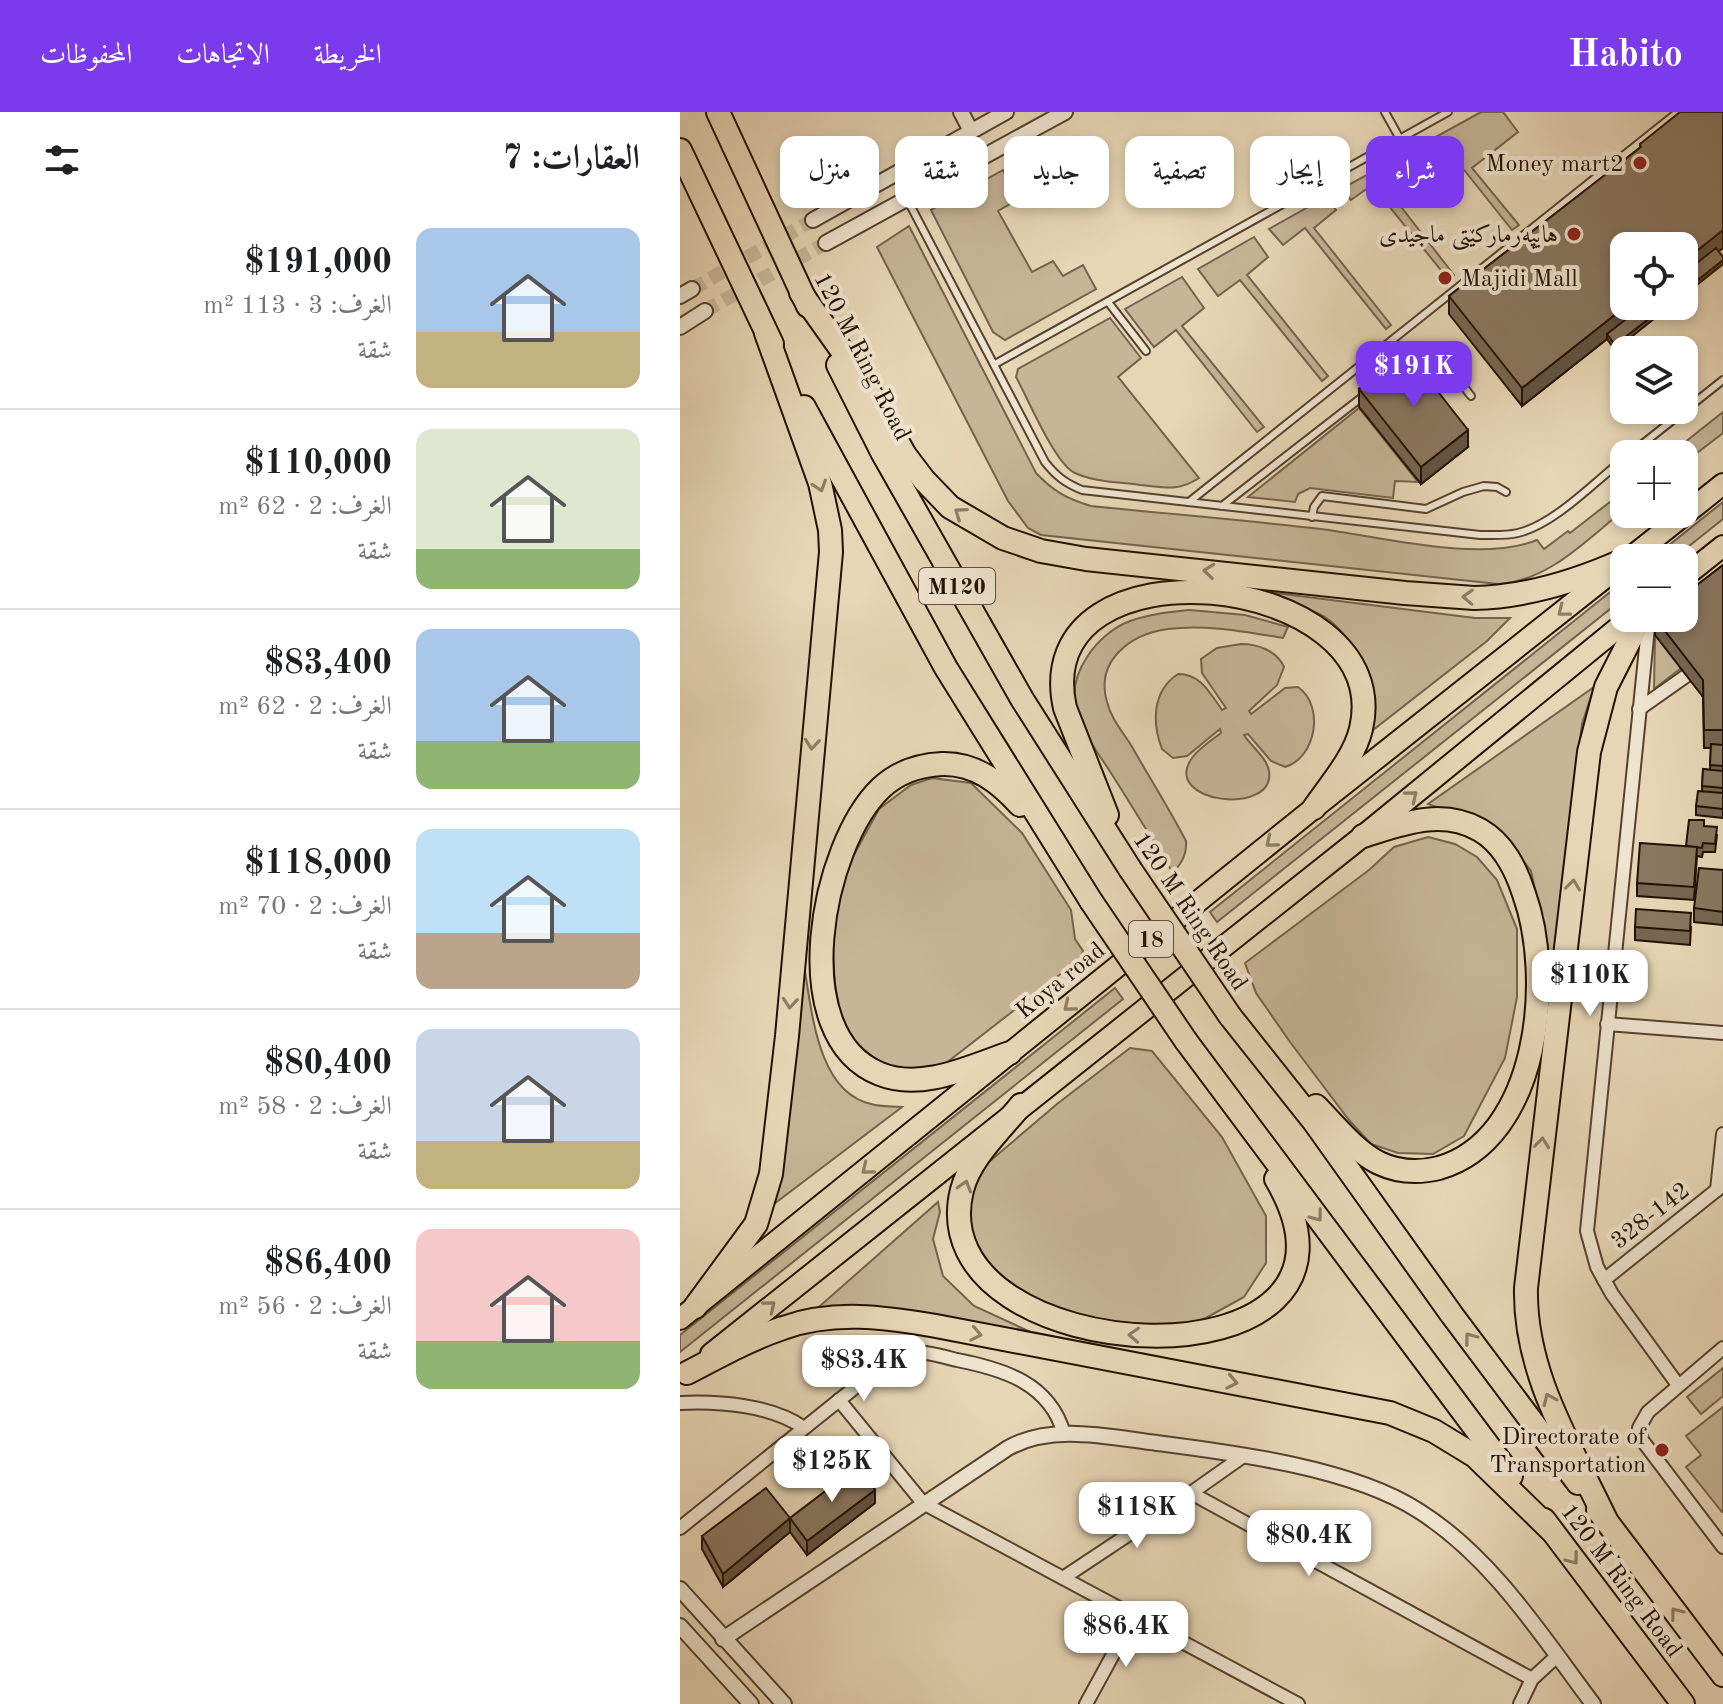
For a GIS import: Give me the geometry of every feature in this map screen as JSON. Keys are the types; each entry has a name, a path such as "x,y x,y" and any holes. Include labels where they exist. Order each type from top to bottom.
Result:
{"highway":[{"name":"120 M Ring Road","path":"718,112 801,293 882,452 1022,699 1127,865 1245,1037 1315,1123 1452,1315 1723,1675"},
{"name":"120 M Ring Road","path":"680,150 766,333 834,467 914,613 1085,892 1204,1067 1683,1704"},
{"path":"801,293 862,379 905,455 924,480 950,507 968,520 1021,546 1062,556 1127,564 1474,598 1519,595 1610,565"},
{"path":"687,1313 756,1224 771,1174 787,1036 831,552 830,530 820,483 766,333"},
{"name":"Koya road","path":"1647,544 1723,484"},
{"path":"1698,566 1723,546"},
{"name":"Koya road","path":"687,1313 1610,573"},
{"path":"1127,865 1065,708 1061,682 1067,656 1081,632 1111,607 1134,598 1173,592 1230,596 1286,612 1337,643 1354,668 1359,683 1363,713 1361,728 1350,756 1314,808"},
{"name":"18","path":"684,1376 1363,836 1613,632"},
{"path":"1606,1520 1540,1379 1530,1343 1526,1288 1589,752 1606,687 1634,632"},
{"path":"1010,1053 950,1073 909,1079 882,1075 849,1051 829,1015 823,961 826,911 838,862 856,824 880,789 904,772 934,764 949,764 978,771 1001,786 1020,805 1085,892"},
{"path":"1245,1037 1352,1141 1382,1164 1413,1171 1444,1166 1469,1155 1498,1125 1515,1095 1529,1056 1539,997 1537,940 1517,872 1492,839 1481,831 1450,820 1417,820 1363,836"},
{"path":"1021,1105 972,1166 962,1190 961,1230 977,1266 1021,1302 1073,1325 1138,1336 1203,1332 1245,1320 1273,1302 1292,1274 1298,1241 1294,1217 1284,1191 1204,1067"},
{"path":"684,1376 769,1333 814,1319 861,1316 936,1326 1390,1413 1434,1431 1475,1456 1552,1531"}],"street":[{"path":"961,112 971,131"},
{"path":"813,220 1006,112"},
{"path":"988,154 1065,112"},
{"path":"826,243 895,206"},
{"path":"680,327 705,311"},
{"path":"1647,632 1587,1231 1604,1280 1678,1385"},
{"path":"1639,709 1723,650"},
{"path":"1607,1024 1723,1033"},
{"path":"1720,1187 1723,1134"},
{"name":"328-142","path":"1604,1280 1720,1187"},
{"path":"1723,1348 1648,1412 1639,1428 1642,1440 1723,1547"},
{"path":"680,1528 894,1356 907,1351 993,1367 1024,1381 1053,1406 1064,1434"},
{"path":"839,1400 923,1503 1298,1704"},
{"path":"680,1403 718,1404 756,1410 790,1420 804,1428"},
{"path":"723,1639 1021,1440 1037,1435 1064,1434 1176,1446 1305,1468 1361,1483 1418,1510 1445,1530 1496,1580 1593,1704"},
{"path":"1063,1578 1242,1457"},
{"path":"1191,1493 1532,1679"},
{"path":"680,1589 784,1704"},
{"path":"1086,1704 1134,1616"},
{"path":"680,1626 751,1704"},
{"path":"1520,1704 1532,1679 1557,1656"}],"lane":[{"path":"1385,112 1398,136"},
{"path":"1405,136 1448,112"},
{"path":"1189,502 1678,112"},
{"path":"995,364 1366,158"},
{"path":"912,208 1045,462 1066,484 1096,492 1480,535 1520,533 1559,511 1610,470"},
{"path":"1108,302 1146,351"},
{"path":"1401,367 1420,353 1429,351 1438,354 1471,396"},
{"path":"1648,440 1723,380"},
{"path":"1222,506 1377,386"},
{"path":"1312,517 1314,507 1322,496 1426,509 1484,486 1497,487 1506,492"}],"shaded area":[{"path":"1481,112 1503,112 1518,132 1472,168 1519,225 1512,230 1464,170 1464,136 1437,136"},
{"path":"1004,172 1004,208 998,211 1032,272 1053,261 1063,276 1083,265 1096,289 1005,340 993,332 931,210 988,208 988,178"},
{"path":"1366,175 1366,189 1351,200 1350,184"},
{"path":"1306,208 1334,208 1336,210 1314,228 1391,325 1386,329 1305,228 1283,245 1269,229"},
{"path":"1391,208 1402,208 1454,275 1448,279"},
{"path":"909,226 1036,473 1061,494 1091,506 1321,529 1460,549 1514,546 1537,540 1544,549 1610,502 1610,522 1550,567 1516,581 1498,584 1041,535 1028,528 1008,501 877,247"},
{"path":"1254,237 1268,257 1247,275 1328,376 1322,381 1240,280 1218,296 1198,269"},
{"path":"1182,277 1204,308 1182,326 1264,427 1257,432 1176,330 1154,347 1125,309"},
{"path":"1110,318 1141,358 1118,377 1199,478 1171,488 1097,480 1073,472 1050,443 1016,377 1018,369"},
{"path":"1359,408 1418,482 1395,481 1393,498 1310,488 1298,494 1295,502 1248,497"},
{"path":"1723,412 1723,433 1698,452 1698,440 1688,440"},
{"path":"1723,502 1723,519 1692,544 1670,544 1690,528 1698,528 1698,522"},
{"path":"1610,592 1610,609 1217,922 1210,912"},
{"path":"1275,593 1475,618 1510,618 1487,641 1373,730 1372,686 1352,646 1329,620"},
{"path":"1190,610 1245,615 1288,627 1283,638 1211,628 1168,629 1129,643 1111,662 1105,687 1111,714 1186,841 1183,858 1173,873 1086,734 1078,718 1074,695 1081,668 1096,645 1107,635 1130,621"},
{"path":"1698,624 1723,636 1654,689 1655,635 1660,632 1698,632"},
{"path":"1241,644 1266,650 1277,657 1284,667 1277,685 1249,711 1251,714 1285,688 1298,687 1312,706 1313,731 1304,753 1296,762 1285,767 1271,761 1248,734 1244,735 1268,766 1266,785 1255,795 1221,799 1204,794 1192,785 1186,773 1192,758 1221,733 1220,729 1187,756 1173,758 1162,749 1156,708 1163,689 1178,674 1199,681 1222,710 1226,708 1202,673 1201,659 1217,648"},
{"path":"1594,687 1582,724 1572,800 1552,1007 1543,1006 1544,931 1531,871 1514,849 1458,815 1428,804"},
{"path":"932,778 971,783 1022,833 1071,910 1075,939 1083,951 1080,959 941,1067 906,1073 877,1060 853,1041 840,1012 835,985 831,922 844,873 879,809 911,785"},
{"path":"1428,837 1455,844 1477,857 1497,880 1517,929 1517,997 1505,1058 1464,1136 1433,1154 1398,1153 1371,1144 1349,1120 1256,993 1245,963 1369,870 1394,847"},
{"path":"804,966 820,1047 839,1084 853,1096 871,1104 902,1107 770,1207 787,1135"},
{"path":"1115,988 1123,999 680,1352 680,1335"},
{"path":"1130,1048 1152,1051 1222,1137 1266,1216 1266,1263 1244,1297 1206,1318 1171,1330 1080,1322 997,1284 978,1255 968,1218 976,1173 1057,1104"},
{"path":"938,1202 940,1212 933,1239 943,1276 974,1306 1048,1340 812,1313"},
{"path":"1723,1368 1723,1396 1701,1414 1687,1397"},
{"path":"1723,1407 1722,1512 1686,1467 1701,1455 1686,1436"}],"building":[{"path":"1680,112 1723,112 1723,230 1698,250 1698,232 1610,232 1610,319 1522,388 1449,296 1641,147 1640,144"},
{"path":"1716,248 1723,257 1698,280 1698,262"},
{"path":"1625,320 1647,320 1627,336 1610,338 1607,334"},
{"path":"1407,352 1468,430 1421,467 1359,389"},
{"path":"1723,565 1723,730 1704,730 1703,680 1666,632 1698,632 1698,584"},
{"path":"1711,744 1723,745 1723,766 1710,765"},
{"path":"1703,769 1723,771 1723,788 1702,786"},
{"path":"1698,791 1723,793 1723,809 1696,806"},
{"path":"1689,820 1704,820 1704,826 1717,827 1715,844 1703,843 1702,848 1686,846"},
{"path":"1640,843 1697,847 1694,887 1637,883"},
{"path":"1699,868 1723,870 1723,912 1694,908"},
{"path":"1636,909 1691,913 1690,931 1635,927"},
{"path":"857,1467 875,1490 807,1541 790,1518"},
{"path":"766,1488 790,1518 723,1574 702,1536"}],"tunnel":[{"path":"692,289 813,220"},
{"path":"705,311 826,243"}],"place":[{"name":"Money mart2","path":"1640,163"},
{"name":"هایپەرمارکێتی ماجیدی","path":"1574,234"},
{"name":"Majidi Mall","path":"1445,278"},
{"name":"Directorate of Transportation","path":"1662,1450"}]}
